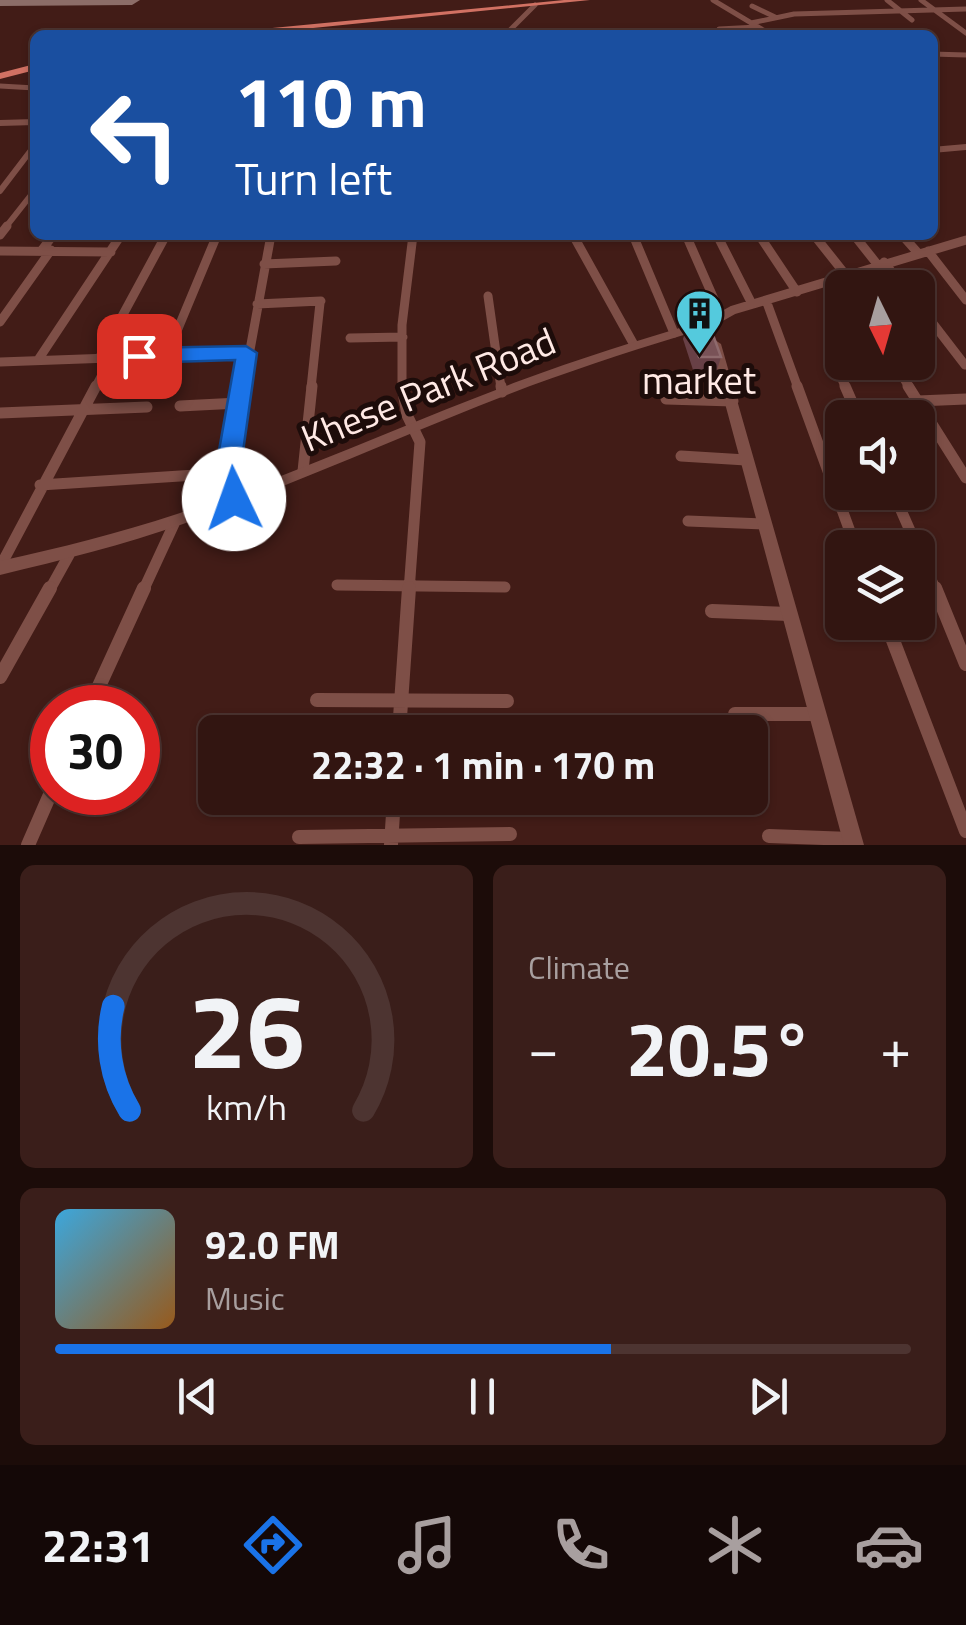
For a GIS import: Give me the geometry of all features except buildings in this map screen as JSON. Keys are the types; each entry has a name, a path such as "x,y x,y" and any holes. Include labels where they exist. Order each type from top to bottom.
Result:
{"main road":[{"path":"273,30 586,0"},
{"path":"0,76 30,68"}],"street":[{"path":"713,0 755,28"},
{"path":"820,0 834,13"},
{"path":"853,0 871,15"},
{"path":"887,0 912,20"},
{"path":"921,0 966,33"},
{"path":"955,0 966,8"},
{"path":"509,30 534,5"},
{"path":"752,6 776,17"},
{"path":"720,30 755,28 776,17 800,14 871,15 966,8"},
{"path":"800,14 809,25"},
{"path":"938,54 966,55"},
{"path":"0,89 30,91"},
{"path":"0,123 30,122"},
{"path":"938,149 966,147"},
{"path":"0,191 30,151"},
{"path":"0,176 12,175"},
{"path":"0,235 30,196"},
{"path":"0,322 51,240"},
{"path":"38,360 119,240"},
{"path":"0,568 164,240"},
{"path":"167,354 216,240"},
{"path":"234,499 228,473 246,353 270,240"},
{"path":"401,715 420,442 406,413 403,336 412,240"},
{"path":"576,240 632,342"},
{"path":"635,240 674,333"},
{"path":"688,240 714,319 746,460 853,842 769,836"},
{"path":"720,240 752,304"},
{"path":"762,240 797,292"},
{"path":"817,240 836,270"},
{"path":"859,240 887,270"},
{"path":"908,240 966,300"},
{"path":"858,270 966,240"},
{"path":"0,251 111,252"},
{"path":"264,264 336,261"},
{"path":"714,319 825,282"},
{"path":"488,296 502,392"},
{"path":"766,300 850,530"},
{"path":"257,304 321,302 304,472"},
{"name":"Khese Park Road","path":"0,568 70,555 174,524 632,342 714,319"},
{"path":"935,326 965,365"},
{"path":"350,338 403,336"},
{"path":"0,362 246,353"},
{"path":"934,400 966,398"},
{"path":"666,399 733,402"},
{"path":"180,406 238,403"},
{"path":"0,413 147,407"},
{"path":"935,425 961,462 966,478"},
{"path":"681,456 746,460"},
{"path":"40,485 228,473"},
{"path":"688,522 764,524"},
{"path":"100,685 174,524"},
{"path":"0,677 70,555"},
{"path":"337,585 505,587"},
{"path":"935,590 966,664"},
{"path":"712,610 789,614"},
{"path":"893,640 966,830"},
{"path":"317,700 507,702"},
{"path":"735,714 817,714"},
{"path":"28,845 41,815"},
{"path":"391,840 393,815"},
{"path":"298,838 391,840 510,834"}],"taxiway":[{"path":"0,1 132,0"}],"place":[{"name":"market","path":"699,356"}],"route":[{"path":"139,356 246,353 228,473 234,499"}]}
